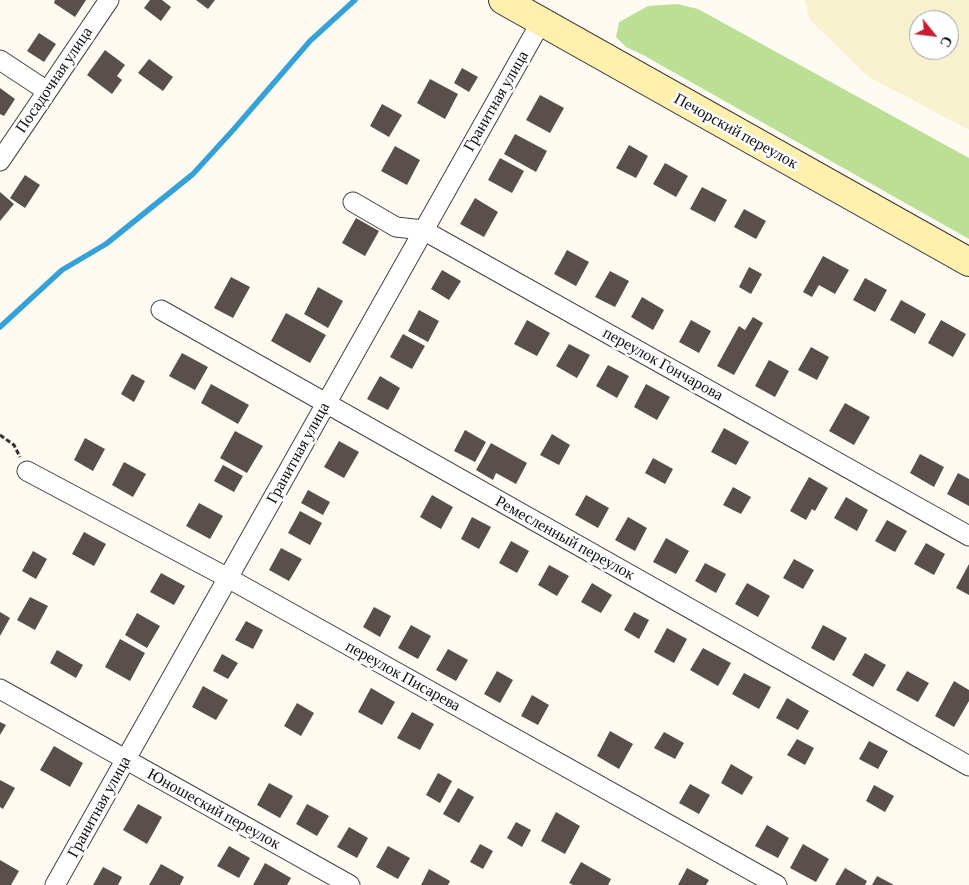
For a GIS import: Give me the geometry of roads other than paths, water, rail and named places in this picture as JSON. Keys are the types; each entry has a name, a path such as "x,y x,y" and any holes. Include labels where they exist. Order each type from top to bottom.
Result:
{"street":[{"name":"Посадочная улица","path":"0,161 109,0"},
{"name":"Печорский переулок","path":"503,0 969,262"},
{"name":"Гранитная улица","path":"55,885 541,22"},
{"path":"0,60 47,91"},
{"name":"переулок Гончарова","path":"353,202 396,227 423,230 969,536"},
{"name":"Ремесленный переулок","path":"161,310 969,766"},
{"name":"переулок Писарева","path":"27,471 228,578 777,885"},
{"name":"Юношеский переулок","path":"0,689 350,885"}],"waterway":[{"path":"0,327 62,270 106,244 193,174 310,41 355,0"}]}
